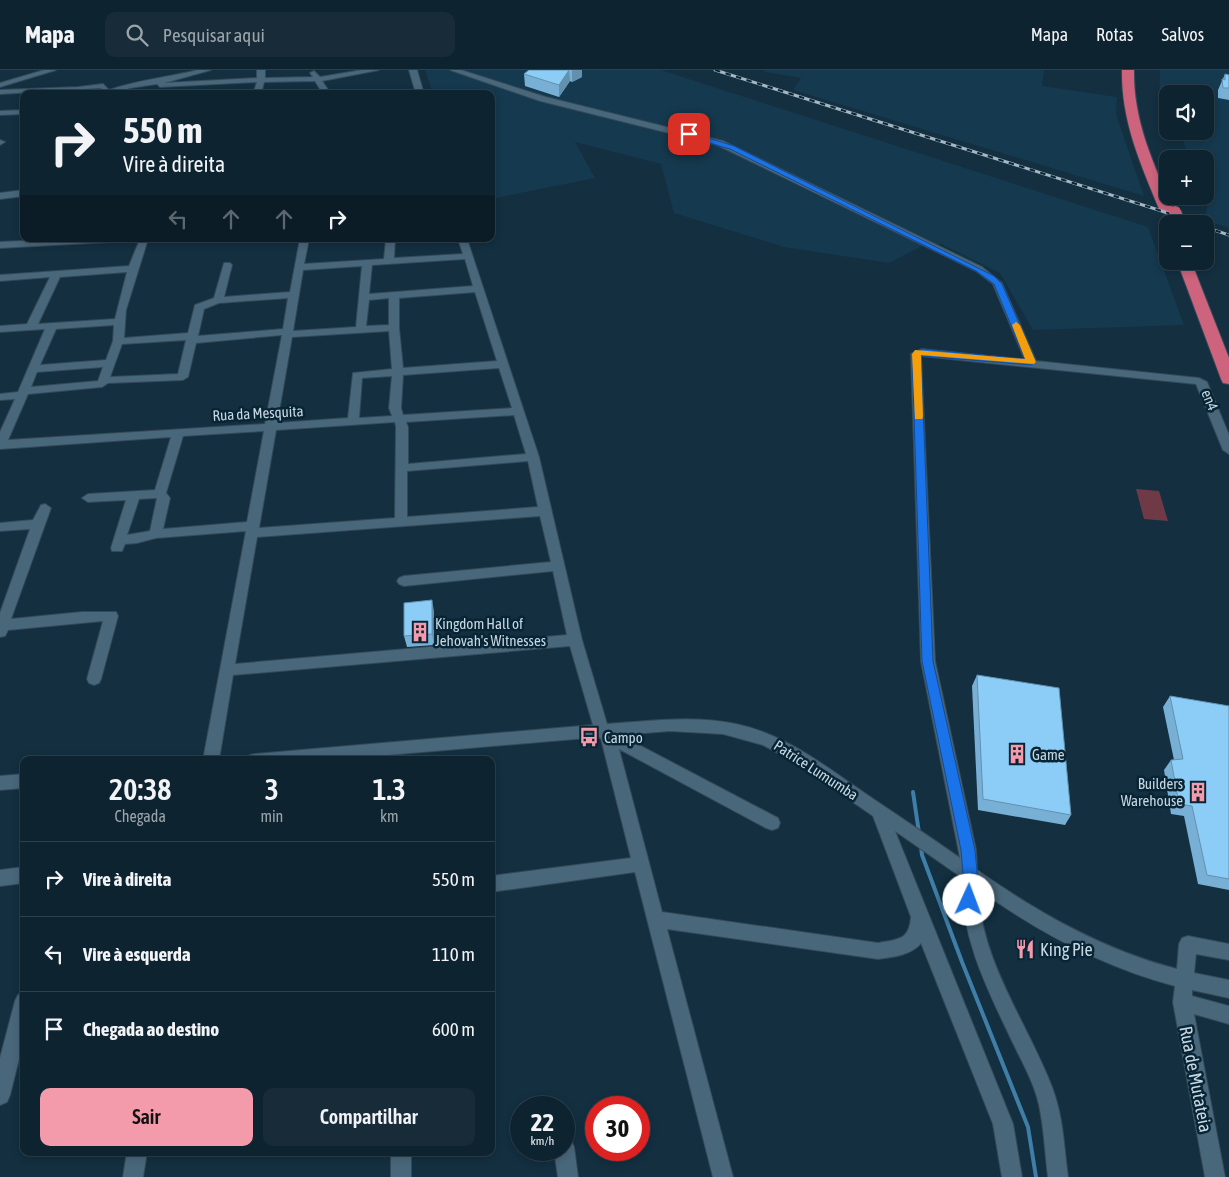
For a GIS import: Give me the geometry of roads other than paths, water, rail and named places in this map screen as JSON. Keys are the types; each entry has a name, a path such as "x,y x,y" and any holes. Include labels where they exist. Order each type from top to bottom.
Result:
{"highway":[{"path":"1128,70 1126,91 1132,122 1172,215"},
{"path":"1134,70 1132,91 1137,119 1159,173"},
{"path":"1187,270 1229,379"},
{"path":"1198,270 1229,348"}],"street":[{"path":"0,85 49,70"},
{"path":"116,90 209,70 216,71 208,90"},
{"path":"258,90 261,81 261,70"},
{"path":"313,70 325,90"},
{"path":"158,81 211,83 319,79 375,70"},
{"path":"413,70 419,90"},
{"path":"454,70 543,98 720,142 979,270 998,284 1031,362"},
{"path":"157,90 158,81"},
{"path":"67,90 103,86 105,90"},
{"path":"0,92 20,92"},
{"path":"0,113 20,112"},
{"path":"0,196 20,194"},
{"path":"0,258 4,245 56,242"},
{"path":"0,397 102,384 118,341 120,322 133,269 143,242"},
{"path":"212,756 254,529 270,427 303,242"},
{"path":"389,262 390,242"},
{"path":"464,242 533,457 575,640 605,734 641,864 723,1177"},
{"path":"299,267 469,256"},
{"path":"361,330 367,263"},
{"path":"218,300 227,265"},
{"path":"0,278 133,269"},
{"path":"31,327 57,274"},
{"path":"364,297 479,289"},
{"path":"105,380 183,377 200,307 218,300 294,295"},
{"path":"394,295 394,328 398,372 395,408 402,427 401,521"},
{"path":"0,329 120,322"},
{"path":"0,444 52,326"},
{"path":"118,341 394,328"},
{"path":"1058,1177 1049,1105 1036,1069 992,982 980,948 969,900 968,850 928,661 916,354 922,352 1031,362 1199,381"},
{"path":"33,368 110,363"},
{"path":"353,422 357,375 503,364"},
{"name":"en4","path":"1199,381 1206,390 1229,450"},
{"name":"Rua da Mesquita","path":"0,444 399,420 518,410"},
{"path":"160,494 178,432"},
{"path":"402,468 533,457"},
{"path":"88,498 160,494"},
{"path":"156,534 164,498 160,494"},
{"path":"134,495 118,544 156,534 546,511"},
{"path":"45,508 4,609 2,629 82,617 110,616 94,679"},
{"path":"0,527 38,524"},
{"path":"404,581 557,566"},
{"path":"228,670 575,640"},
{"name":"Patrice Lumumba","path":"341,756 405,753 605,734 687,724 710,725 745,731 774,742 800,757 970,875"},
{"path":"605,734 772,823"},
{"path":"0,783 20,781"},
{"path":"878,810 1003,1124 1012,1177"},
{"path":"495,883 641,864"},
{"path":"970,875 1027,912 1077,941 1113,957 1183,980 1229,989"},
{"path":"0,878 20,876"},
{"path":"656,919 878,951 906,946 916,938 920,931 920,917"},
{"name":"Rua de Mutateia","path":"1215,1177 1182,1002 1183,980 1188,944 1229,952"},
{"path":"1182,1002 1229,1015"},
{"path":"0,1095 20,1018"},
{"path":"133,1177 136,1156"},
{"path":"401,1156 401,1177"},
{"path":"566,1161 568,1177"}],"waterway":[{"path":"913,792 919,833"},
{"path":"921,847 922,855 962,962 1028,1127 1036,1177"}],"railway":[{"path":"715,70 1174,215"},
{"path":"1214,230 1229,235"}],"place":[{"name":"Kingdom Hall of Jehovah's Witnesses","path":"420,632"},
{"name":"Campo","path":"589,737"},
{"name":"Game","path":"1017,754"},
{"name":"Builders Warehouse","path":"1198,792"},
{"name":"King Pie","path":"1025,949"}]}
